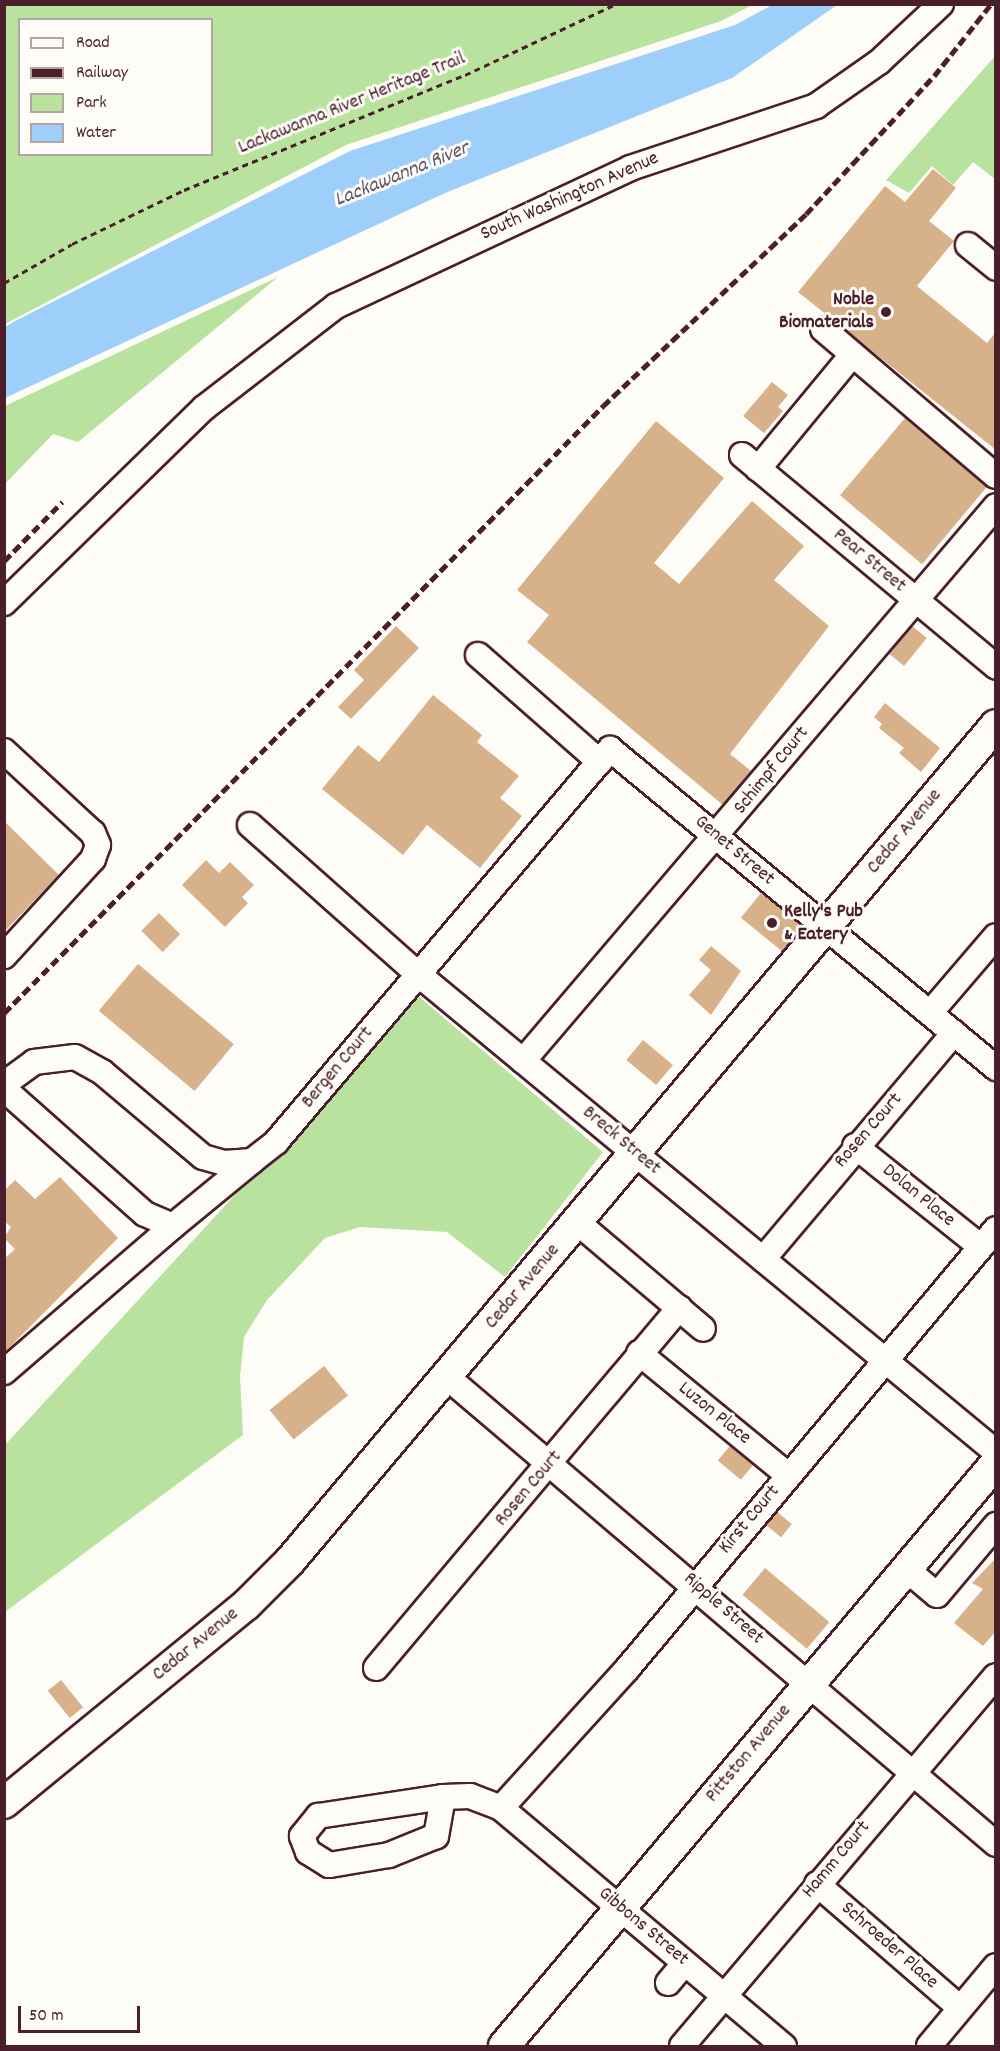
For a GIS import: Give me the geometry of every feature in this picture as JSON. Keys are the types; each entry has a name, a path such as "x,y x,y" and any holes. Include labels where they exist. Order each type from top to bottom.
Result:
{"main road":[{"name":"Cedar Avenue","path":"4,1803 269,1583 447,1377 996,724"},
{"name":"Pittston Avenue","path":"504,2046 996,1463"}],"street":[{"name":"South Washington Avenue","path":"4,603 204,408 312,322 366,291 630,168 828,99 879,62 941,4"},
{"path":"968,245 996,268"},
{"path":"823,329 996,476"},
{"name":"Pear Street","path":"852,355 750,462 996,667"},
{"name":"Schimpf Court","path":"524,1061 718,837 914,598 996,506"},
{"name":"Genet Street","path":"478,655 605,756 718,837 996,1068"},
{"path":"4,751 93,833 98,845 93,859 4,956"},
{"name":"Bergen Court","path":"4,1372 173,1226 276,1142 605,756"},
{"name":"Breck Street","path":"250,825 418,974 996,1452"},
{"path":"930,1013 996,936"},
{"name":"Rosen Court","path":"763,1258 855,1146 954,1033"},
{"path":"4,1084 34,1062 75,1057 102,1072 203,1157 224,1163 252,1161"},
{"path":"4,1089 145,1214 173,1226"},
{"name":"Dolan Place","path":"855,1146 988,1238"},
{"path":"577,1222 703,1329"},
{"name":"Kirst Court","path":"501,1808 696,1586 988,1238"},
{"name":"Rosen Court","path":"376,1668 551,1464 639,1353 679,1308"},
{"name":"Luzon Place","path":"639,1353 788,1475"},
{"name":"Ripple Street","path":"447,1377 696,1586 996,1844"},
{"path":"906,1569 938,1595 996,1525"},
{"name":"Hamm Court","path":"682,2046 910,1772 996,1676"},
{"name":"Gibbons Street","path":"443,1797 436,1836 389,1855 329,1866 308,1852 302,1836 318,1816 443,1797 470,1796 501,1808 784,2046"},
{"name":"Schroeder Place","path":"817,1884 960,2008"},
{"path":"668,1983 685,1963"},
{"path":"929,2046 996,1966"}],"path":[{"name":"Lackawanna River Heritage Trail","path":"4,284 72,244 184,190 465,75 616,4"}],"green space":[{"path":"5,4 752,4 721,21 346,145 5,324"},
{"path":"995,56 995,179 973,162 953,185 932,166 909,193 886,180"},
{"path":"278,277 78,442 53,434 5,484 5,406"},
{"path":"418,996 603,1152 505,1277 447,1232 360,1227 325,1238 267,1300 244,1337 240,1377 243,1435 5,1612 4,1446"}],"water":[{"name":"Lackawanna River","path":"772,5 837,5 732,78 445,193 5,398 5,327 15,321 350,151 735,25"}],"building":[{"name":"Noble Biomaterials","path":"933,169 956,188 929,221 954,241 917,286 987,343 996,332 996,450 798,292 885,186 905,202"},
{"path":"772,382 788,395 778,407 783,411 764,433 743,416"},
{"path":"905,418 987,487 922,564 840,495"},
{"path":"656,421 724,478 654,563 679,584 752,501 804,546 774,580 829,626 730,754 751,771 723,805 527,642 549,615 517,590"},
{"path":"396,626 419,648 351,719 338,707 364,680 354,670"},
{"path":"912,626 927,638 904,666 889,654"},
{"path":"433,695 482,735 477,742 519,776 500,798 522,816 480,868 427,825 403,855 322,789 358,745 379,762"},
{"path":"885,703 940,748 921,772 899,753 904,748 879,728 882,724 874,717"},
{"path":"4,821 59,875 4,932"},
{"path":"206,860 219,873 230,862 254,885 242,897 248,903 225,927 182,885"},
{"name":"Kelly's Pub & Eatery","path":"761,893 803,927 783,952 741,918"},
{"path":"159,913 180,934 163,952 141,931"},
{"path":"711,946 741,971 711,1015 689,995 711,970 699,960"},
{"path":"138,964 234,1044 195,1091 99,1011"},
{"path":"643,1040 673,1065 656,1085 626,1060"},
{"path":"60,1177 118,1238 4,1353 4,1259 15,1249 4,1238 11,1227 4,1221 4,1191 15,1180 35,1199"},
{"path":"324,1366 348,1396 294,1440 270,1410"},
{"path":"730,1446 753,1465 741,1480 718,1461"},
{"path":"777,1512 792,1524 781,1537 766,1525"},
{"path":"996,1558 996,1631 983,1646 954,1623 983,1589 972,1583"},
{"path":"765,1568 829,1622 807,1649 743,1595"},
{"path":"61,1680 83,1707 70,1718 48,1691"}],"railway":[{"path":"4,1013 603,406 806,214 934,76 991,4"},
{"path":"4,561 62,502"}],"place":[{"name":"Noble Biomaterials","path":"886,312"},
{"name":"Kelly's Pub & Eatery","path":"772,923"}]}
